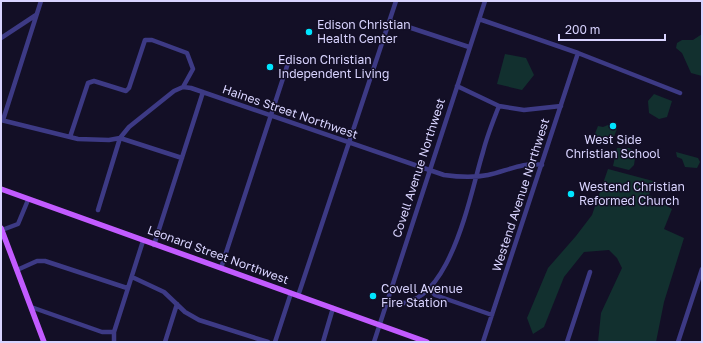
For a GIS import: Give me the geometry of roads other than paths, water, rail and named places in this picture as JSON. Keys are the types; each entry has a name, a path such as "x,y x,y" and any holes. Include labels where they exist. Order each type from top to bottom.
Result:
{"main road":[{"name":"Leonard Street Northwest","path":"1,189 28,200 428,342"},
{"path":"1,229 44,342"}],"street":[{"path":"41,1 2,120 78,139 102,140 120,138 182,158"},
{"path":"298,296 396,1"},
{"name":"Covell Avenue Northwest","path":"374,342 428,171 485,1"},
{"path":"1,38 36,15"},
{"path":"479,19 578,53 680,93"},
{"path":"390,21 470,47"},
{"path":"70,137 88,83 94,81 126,91 129,88 145,40 152,40 177,48 189,56 193,69 183,87 174,91 129,128 120,138 98,210"},
{"name":"Westend Avenue Northwest","path":"483,342 578,53"},
{"path":"221,268 290,57"},
{"path":"457,86 499,106 524,110 561,106"},
{"name":"Haines Street Northwest","path":"183,87 204,92 428,171 457,177 476,176 530,165 542,165"},
{"path":"154,245 204,92"},
{"path":"386,302 405,304 417,299 429,289 445,265 457,239 499,106"},
{"path":"1,229 18,224 28,200"},
{"path":"114,342 114,332 143,240"},
{"path":"17,270 37,261 45,261 127,288"},
{"path":"678,342 702,269"},
{"path":"567,342 590,272"},
{"path":"132,277 150,284 164,292 177,304 199,320 268,342"},
{"path":"429,289 435,295 492,315"},
{"path":"275,342 291,293"},
{"path":"165,342 177,304"},
{"path":"31,307 102,332 114,332"},
{"path":"322,342 333,308"}],"place":[{"name":"Edison Christian Health Center","path":"309,32"},
{"name":"Edison Christian Independent Living","path":"270,67"},
{"name":"West Side Christian School","path":"613,126"},
{"name":"Westend Christian Reformed Church","path":"571,194"},
{"name":"Covell Avenue Fire Station","path":"373,296"}]}
